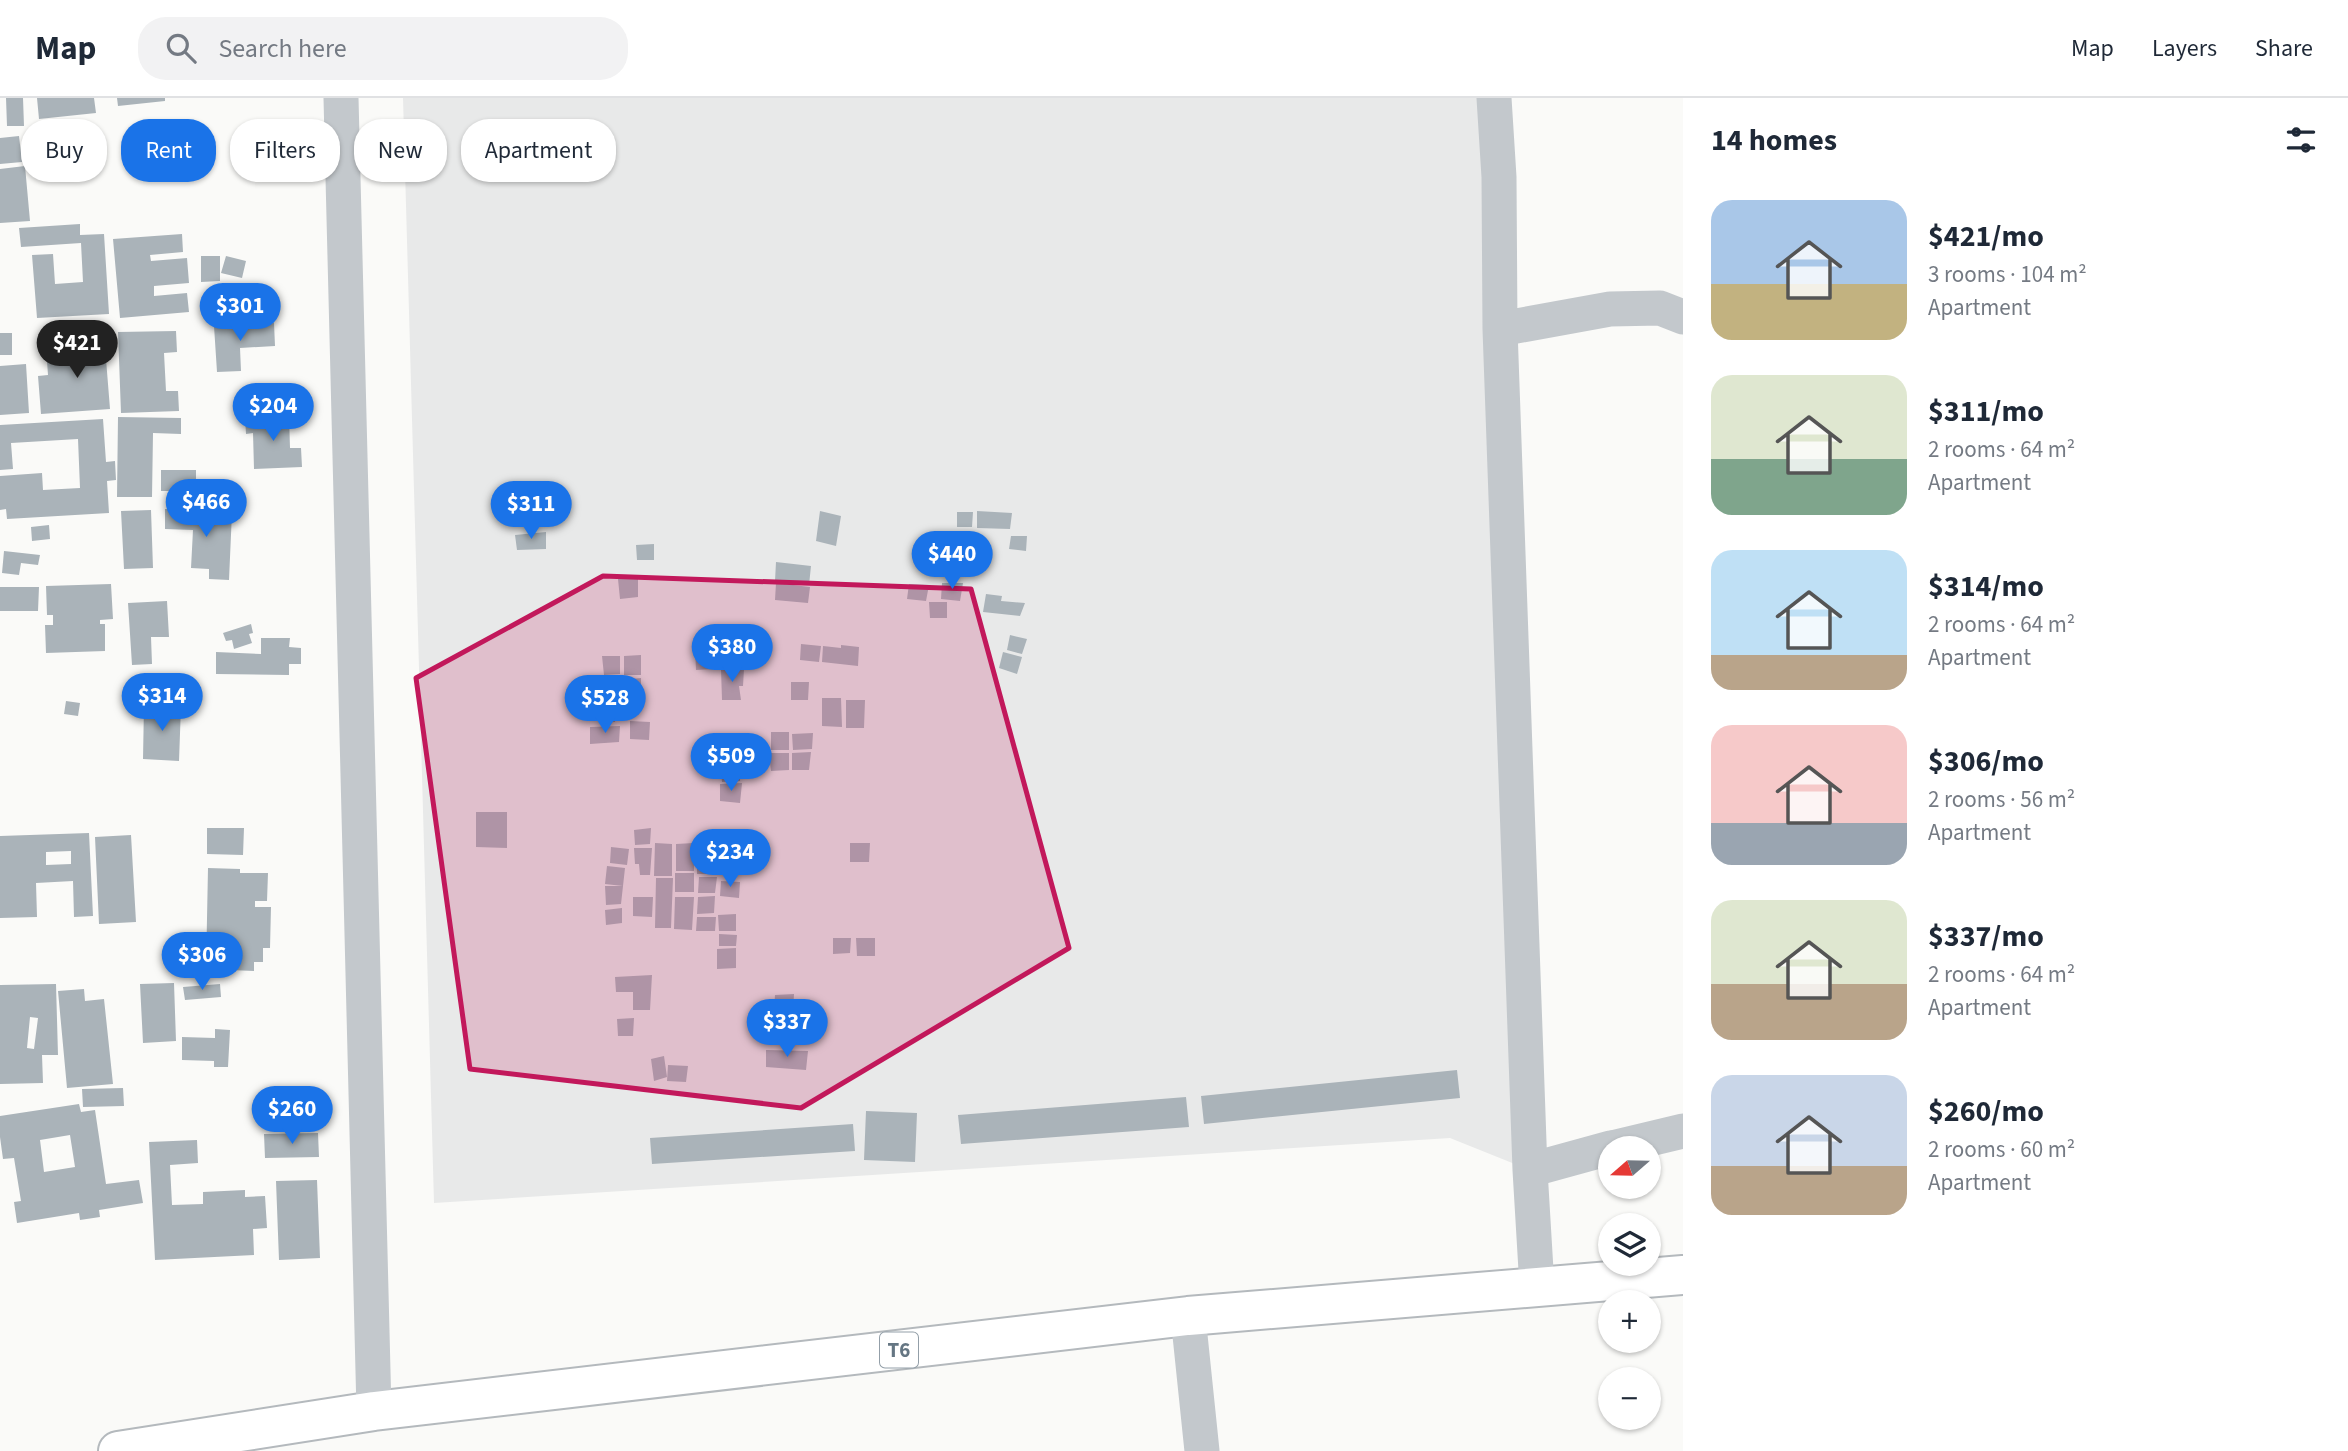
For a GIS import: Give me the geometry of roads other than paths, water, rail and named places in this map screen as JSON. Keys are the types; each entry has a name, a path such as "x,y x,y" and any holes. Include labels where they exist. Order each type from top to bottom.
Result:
{"highway":[{"name":"T6","path":"118,1451 374,1412 1188,1316 1683,1275"}],"street":[{"path":"341,98 374,1412"},
{"path":"1494,98 1499,177 1500,329 1530,1170 1537,1287"},
{"path":"1500,329 1610,309 1660,308 1683,317"},
{"path":"1661,1136 1683,1131"},
{"path":"1530,1170 1598,1152"},
{"path":"1188,1316 1202,1451"}]}
